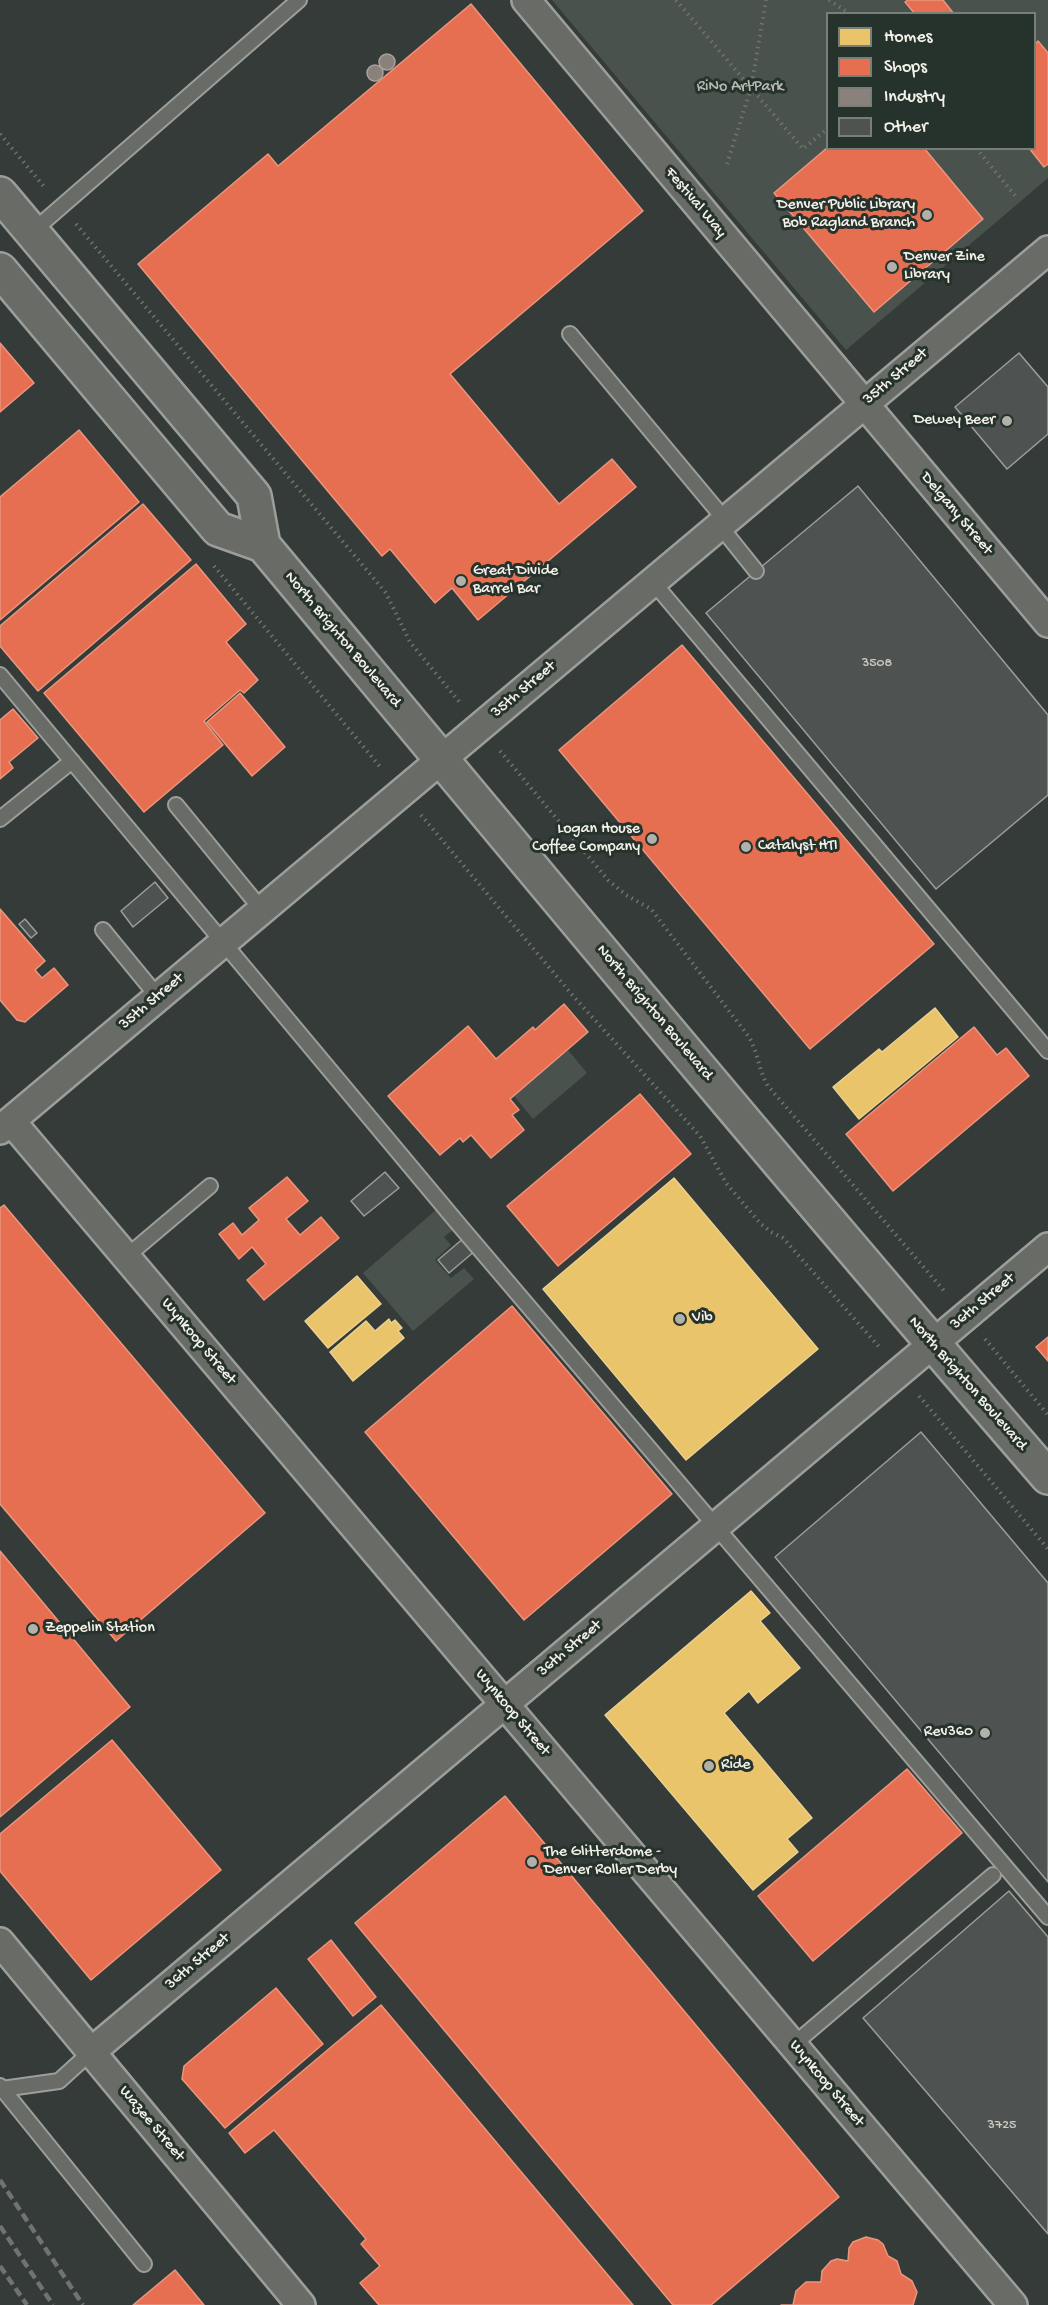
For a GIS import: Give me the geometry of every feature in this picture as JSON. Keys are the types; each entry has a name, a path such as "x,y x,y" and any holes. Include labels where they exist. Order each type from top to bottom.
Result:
{"main road":[{"name":"North Brighton Boulevard","path":"0,194 254,496 263,545 441,760 933,1344 1048,1477"},
{"path":"0,270 218,529 263,545"}],"street":[{"name":"Festival Way","path":"526,0 863,405"},
{"name":"35th Street","path":"4,1122 159,997 1048,250"},
{"name":"Delgany Street","path":"863,405 1048,623"},
{"name":"Wynkoop Street","path":"4,1122 126,1257 1013,2305"},
{"name":"36th Street","path":"91,2052 1048,1247"},
{"name":"Wazee Street","path":"0,1942 301,2305"}],"lane":[{"path":"32,232 299,0"},
{"path":"570,334 723,523 756,571"},
{"path":"653,582 1048,1051"},
{"path":"0,675 223,943 1048,1917"},
{"path":"0,819 72,761"},
{"path":"176,805 262,910"},
{"path":"103,930 159,997"},
{"path":"126,1257 210,1186"},
{"path":"793,2045 993,1875"},
{"path":"1,2088 59,2081 91,2052"},
{"path":"1,2088 144,2264"}],"path":[{"path":"676,0 803,149 826,130"},
{"path":"727,164 751,88 766,0"},
{"path":"829,0 847,12"},
{"path":"0,134 108,262"},
{"path":"978,150 1017,198"},
{"path":"251,612 359,742"},
{"path":"521,776 608,880 626,895 651,909 749,1037 768,1086 937,1282"},
{"path":"441,839 574,997 700,1136 710,1151 720,1174 760,1223 783,1238 867,1333"},
{"path":"998,1355 1048,1415"},
{"path":"933,1413 1048,1549"}],"green space":[{"name":"RiNo ArtPark","path":"552,0 1048,0 1048,178 846,350"},
{"path":"568,1050 587,1073 533,1119 514,1096"},
{"path":"437,1209 454,1229 444,1237 451,1245 435,1260 451,1278 464,1268 474,1279 413,1331 363,1273"}],"building: Homes":[{"path":"935,1008 958,1037 859,1119 833,1087 879,1049 882,1052"},
{"name":"Vib","path":"674,1178 818,1349 686,1460 543,1289"},
{"path":"357,1276 381,1304 328,1348 305,1321"},
{"path":"389,1319 391,1323 395,1320 402,1328 398,1331 404,1338 353,1381 330,1352 366,1321 375,1331"},
{"name":"Ride","path":"751,1591 770,1613 760,1621 800,1668 758,1703 749,1691 724,1713 812,1818 787,1839 798,1852 753,1890 605,1715"}],"building: Shops":[{"path":"908,0 943,0 952,12 913,12 905,2"},
{"path":"471,4 643,211 450,374 559,504 612,459 636,487 478,620 452,588 435,603 390,549 382,556 138,264 268,154 278,166"},
{"path":"1038,41 1048,53 1048,164 1044,167 1031,150 1036,150 1036,43"},
{"path":"826,149 926,150 983,219 874,312 774,193"},
{"path":"0,343 34,383 0,412"},
{"path":"79,430 139,502 0,620 0,497"},
{"path":"143,504 191,560 38,691 0,646 0,626"},
{"path":"196,564 246,624 226,642 258,680 244,693 240,690 204,721 223,745 144,812 44,693"},
{"name":"Catalyst HTI","path":"682,645 934,944 810,1049 559,750"},
{"path":"240,693 285,747 252,776 207,722"},
{"path":"13,709 38,738 9,762 13,768 0,779 0,720"},
{"path":"0,909 45,961 35,970 42,978 54,968 68,985 25,1022 17,1020 0,1000"},
{"path":"564,1004 588,1032 510,1099 519,1110 512,1115 524,1130 491,1158 471,1135 463,1142 460,1138 440,1155 388,1096 468,1026 496,1059 533,1027 535,1030"},
{"path":"974,1027 997,1055 1006,1048 1029,1076 893,1191 846,1134"},
{"path":"640,1094 691,1154 558,1266 507,1206"},
{"path":"287,1177 308,1201 286,1219 300,1235 321,1217 339,1238 264,1300 247,1280 266,1264 252,1247 239,1259 219,1234 233,1223 242,1235 259,1220 249,1208"},
{"path":"4,1205 265,1513 116,1641 0,1504 0,1208"},
{"path":"512,1306 672,1494 524,1620 365,1432"},
{"path":"1048,1337 1048,1361 1036,1347"},
{"name":"Zeppelin Station","path":"0,1551 130,1707 0,1817"},
{"path":"112,1740 221,1870 91,1980 0,1871 0,1834"},
{"path":"907,1769 962,1833 813,1961 758,1896"},
{"path":"505,1796 839,2197 711,2305 673,2305 355,1923"},
{"path":"331,1940 376,1997 353,2016 308,1959"},
{"path":"276,1988 323,2044 225,2128 182,2079 184,2066"},
{"path":"381,2005 633,2305 379,2305 360,2283 380,2266 361,2244 366,2239 274,2130 245,2153 229,2133"},
{"path":"866,2237 883,2244 888,2256 897,2261 901,2274 912,2281 917,2292 913,2305 793,2305 796,2291 806,2282 821,2282 822,2271 831,2261 837,2259 848,2261 849,2248 853,2242"},
{"path":"175,2270 204,2305 133,2305"}],"building: Industry":[{"path":"387,54 393,56 395,62 393,68 387,70 381,68 379,62 381,56"},
{"path":"375,65 381,67 383,73 381,79 375,81 369,79 367,73 369,67"}],"building: Other":[{"name":"Dewey Beer","path":"1019,353 1048,387 1048,434 1007,469 955,407"},
{"path":"858,486 1048,715 1048,795 936,889 706,613"},
{"path":"155,882 168,898 133,927 121,911"},
{"path":"25,919 37,933 31,938 19,924"},
{"path":"385,1172 399,1188 364,1216 351,1201"},
{"path":"465,1237 476,1250 449,1273 438,1260"},
{"name":"Rev360","path":"921,1432 1048,1583 1048,1882 775,1557"},
{"path":"1009,1891 1048,1937 1048,2234 863,2018"}],"railway":[{"path":"0,2180 83,2305"},
{"path":"0,2226 53,2305"},
{"path":"0,2266 27,2305"}],"place":[{"name":"Denver Public Library Bob Ragland Branch","path":"927,215"},
{"name":"Denver Zine Library","path":"892,267"},
{"name":"Dewey Beer","path":"1007,421"},
{"name":"Great Divide Barrel Bar","path":"461,581"},
{"name":"Logan House Coffee Company","path":"652,839"},
{"name":"Catalyst HTI","path":"746,847"},
{"name":"Vib","path":"680,1319"},
{"name":"Zeppelin Station","path":"33,1629"},
{"name":"Rev360","path":"985,1733"},
{"name":"Ride","path":"709,1766"},
{"name":"The Glitterdome - Denver Roller Derby","path":"532,1862"}]}
